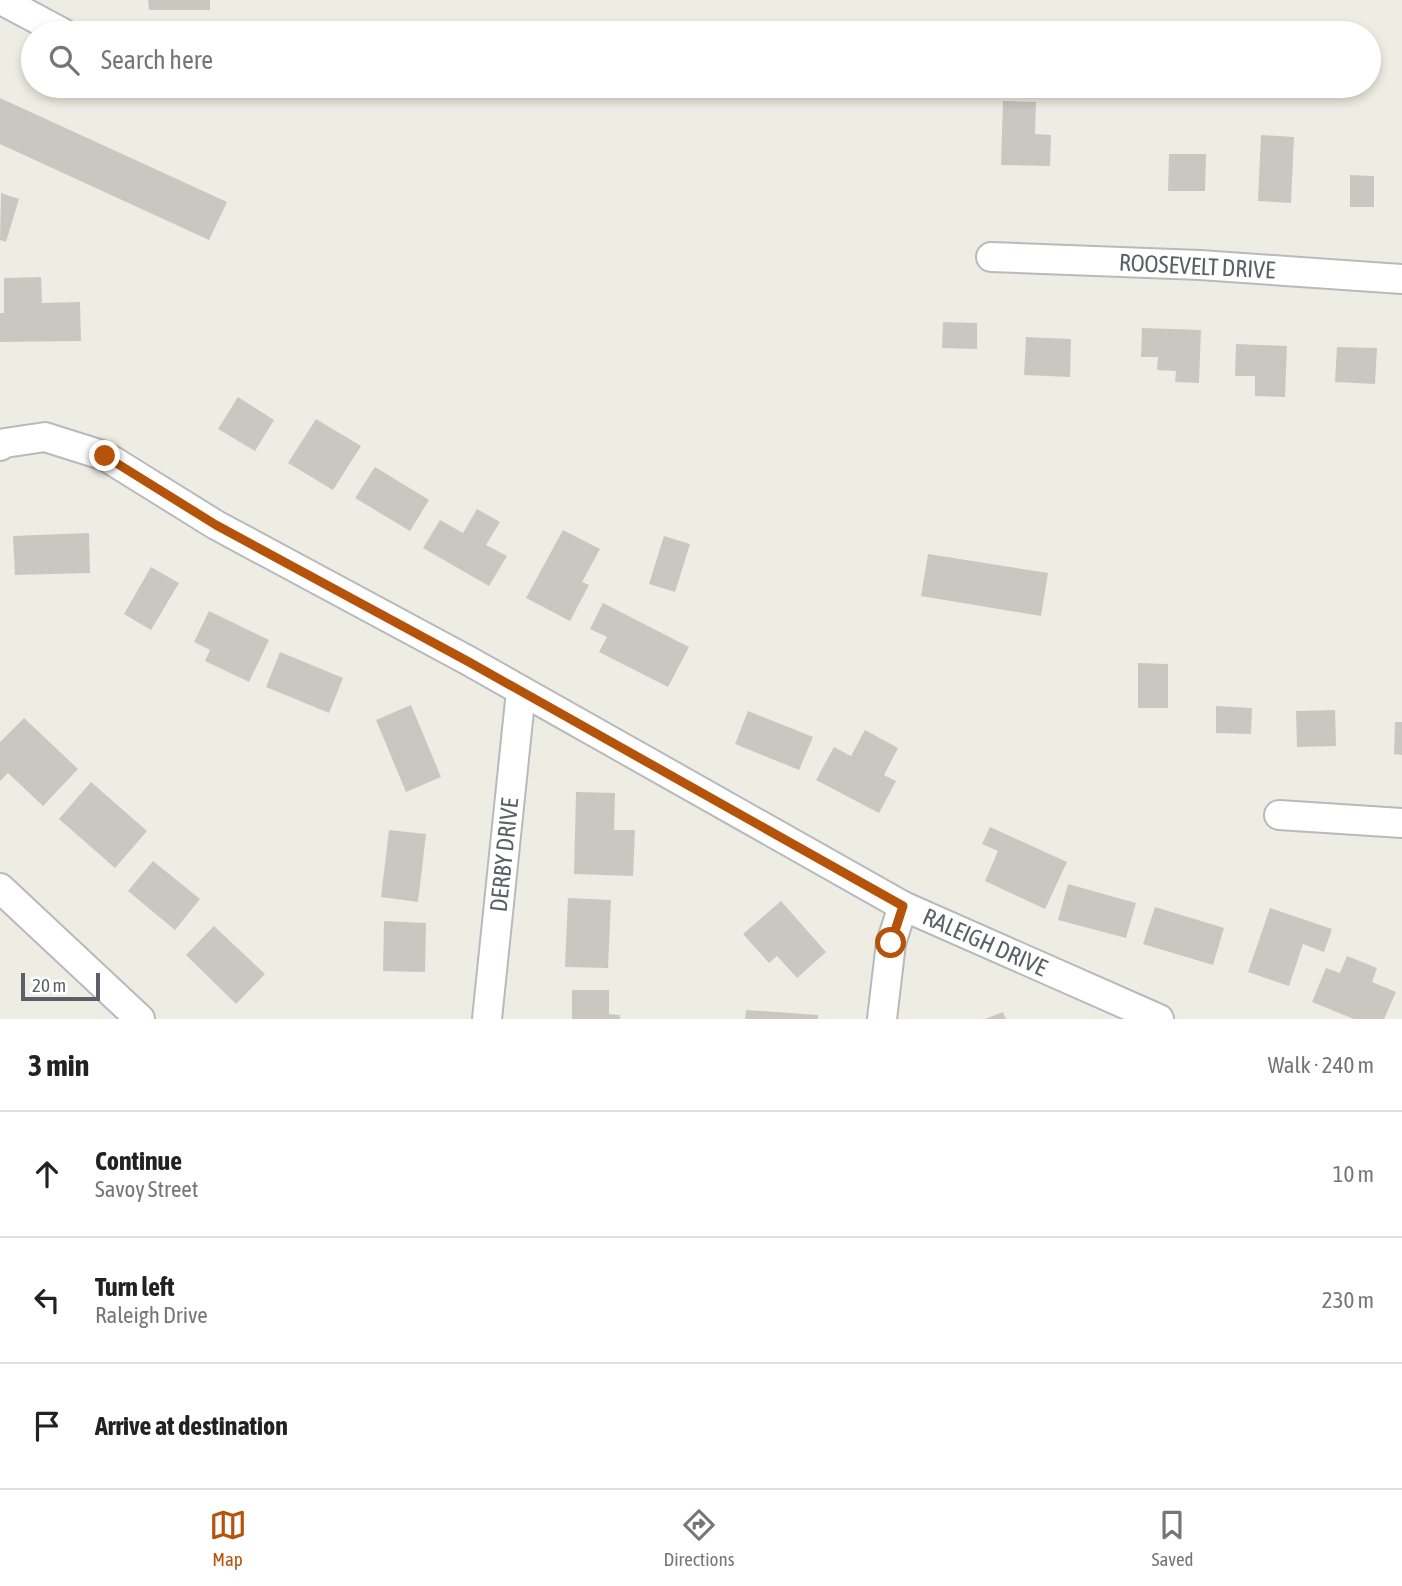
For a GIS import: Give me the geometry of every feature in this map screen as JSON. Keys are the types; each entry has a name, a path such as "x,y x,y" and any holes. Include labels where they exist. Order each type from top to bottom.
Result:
{"street":[{"path":"1,0 51,18"},
{"name":"ROOSEVELT DRIVE","path":"991,257 1200,265 1402,279"},
{"name":"RALEIGH DRIVE","path":"0,446 45,438 105,456 216,525 521,691 903,906 1159,1019"},
{"name":"DERBY DRIVE","path":"487,1019 521,691"},
{"path":"1279,815 1402,823"},
{"path":"0,888 140,1019"},
{"path":"882,1019 891,943 903,906"}],"building":[{"path":"148,0 210,0 210,10 149,10"},
{"path":"0,98 227,202 209,240 0,144"},
{"path":"1003,101 1036,102 1035,134 1051,135 1050,166 1001,165"},
{"path":"1261,135 1294,137 1291,203 1258,201"},
{"path":"1169,154 1206,154 1205,191 1168,191"},
{"path":"1350,175 1374,176 1374,207 1350,207"},
{"path":"1,193 19,199 6,242 0,240"},
{"path":"41,277 42,303 80,302 81,341 0,342 0,313 4,313 4,278"},
{"path":"943,322 977,323 977,349 942,348"},
{"path":"1142,328 1201,330 1199,383 1175,382 1176,371 1157,370 1158,357 1141,357"},
{"path":"1026,337 1071,339 1070,377 1024,375"},
{"path":"1236,344 1287,346 1285,397 1255,396 1255,376 1235,376"},
{"path":"1337,347 1377,348 1375,384 1335,382"},
{"path":"238,397 274,420 255,451 218,429"},
{"path":"316,419 361,446 333,490 288,463"},
{"path":"375,467 429,500 410,531 355,498"},
{"path":"477,509 500,522 486,545 507,556 489,586 423,548 440,520 463,533"},
{"path":"563,530 600,549 582,582 589,585 570,621 526,598"},
{"path":"89,533 90,573 15,575 13,536"},
{"path":"664,536 690,544 675,592 649,584"},
{"path":"928,554 1048,573 1041,616 921,596"},
{"path":"151,567 179,583 151,630 124,614"},
{"path":"603,603 689,647 668,687 599,652 607,637 590,629"},
{"path":"209,611 269,640 249,682 205,661 210,650 194,642"},
{"path":"280,652 343,678 329,713 266,687"},
{"path":"1138,663 1168,664 1168,708 1138,708"},
{"path":"411,705 441,777 406,792 376,720"},
{"path":"1216,706 1252,708 1251,734 1216,733"},
{"path":"1335,710 1336,746 1297,747 1296,711"},
{"path":"748,711 813,737 799,770 735,744"},
{"path":"24,718 78,769 43,806 8,773 0,781 0,742"},
{"path":"1395,722 1402,722 1402,755 1394,754"},
{"path":"865,730 898,748 884,775 896,781 879,813 816,780 834,747 851,756"},
{"path":"91,782 147,831 115,868 59,819"},
{"path":"576,792 615,793 614,830 635,830 633,876 574,874"},
{"path":"990,827 1067,862 1045,909 985,881 998,851 982,844"},
{"path":"389,830 426,834 418,902 381,897"},
{"path":"153,861 200,899 175,930 128,891"},
{"path":"1068,884 1136,903 1126,938 1058,920"},
{"path":"568,898 611,900 608,968 565,967"},
{"path":"781,901 826,952 797,978 777,956 769,963 743,934"},
{"path":"1155,907 1224,928 1213,965 1143,944"},
{"path":"1270,908 1332,929 1324,952 1303,944 1289,986 1248,972"},
{"path":"384,921 426,923 425,972 383,971"},
{"path":"214,926 265,974 236,1004 186,955"},
{"path":"1347,956 1377,968 1372,982 1396,992 1384,1019 1354,1019 1312,1002 1326,968 1340,973"},
{"path":"572,990 609,990 609,1014 620,1015 620,1019 572,1019"},
{"path":"746,1010 818,1015 818,1019 745,1019"},
{"path":"1003,1012 1006,1019 985,1019"}],"route":[{"path":"105,456 216,525 469,662 903,906 891,943"}]}
